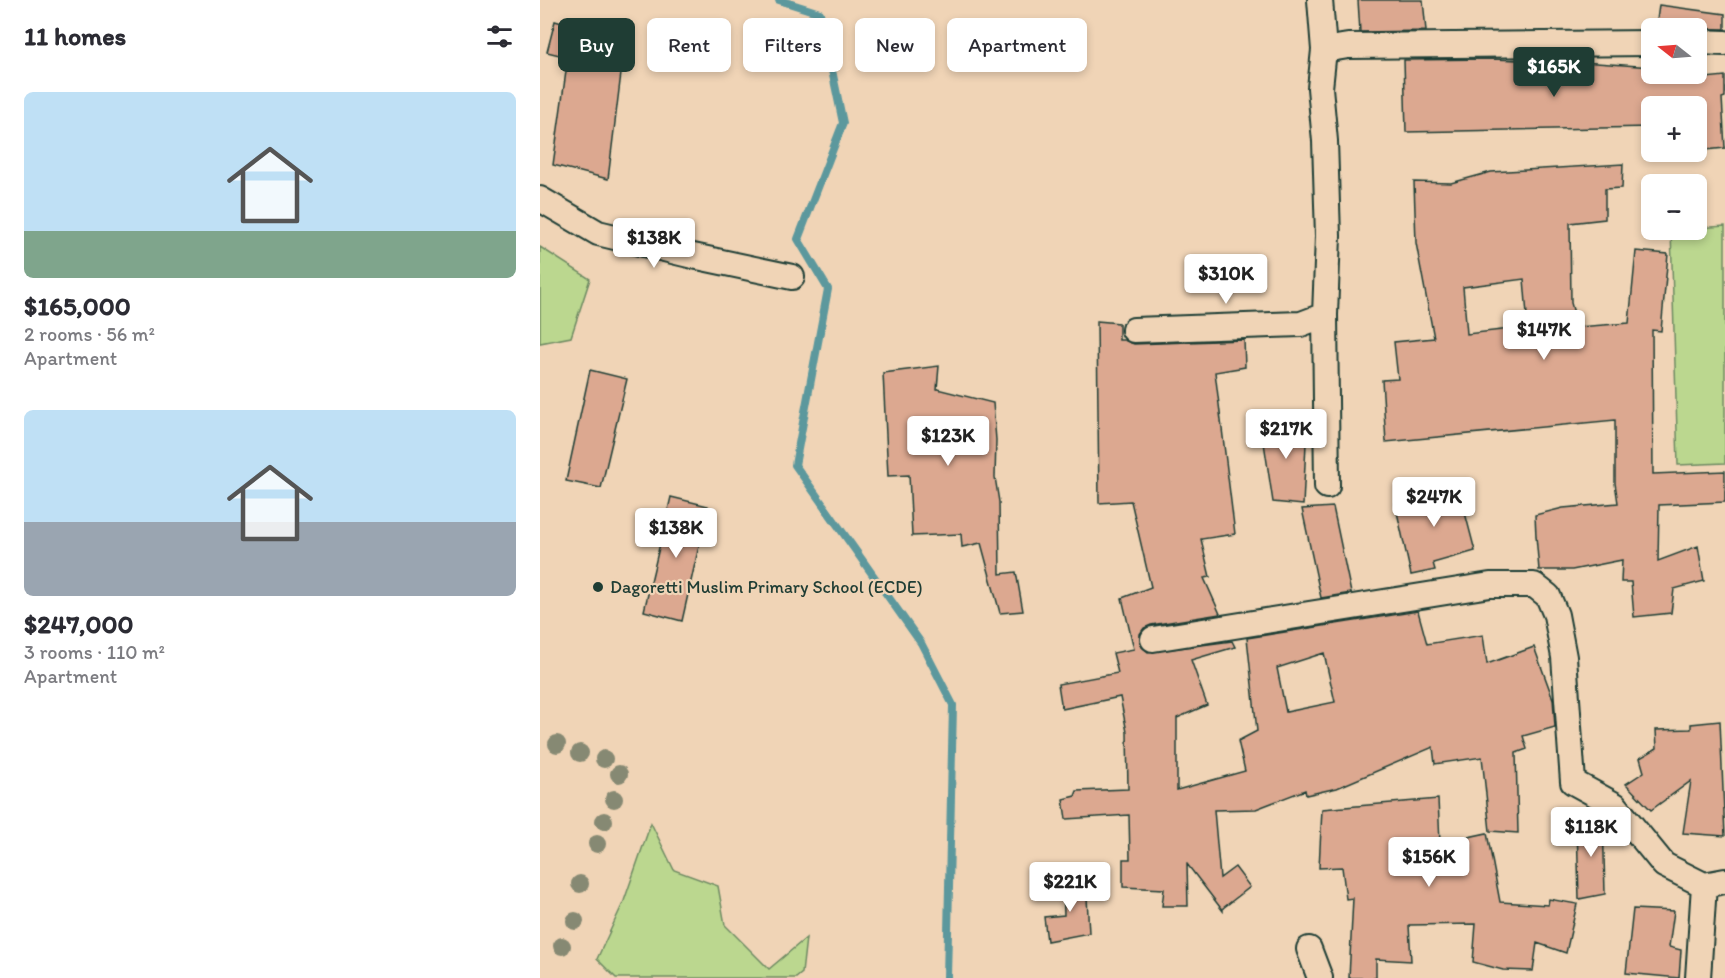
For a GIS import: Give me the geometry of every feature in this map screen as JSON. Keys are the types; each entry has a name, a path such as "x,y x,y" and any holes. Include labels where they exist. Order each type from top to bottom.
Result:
{"street":[{"path":"1320,0 1324,50 1320,88 1325,141 1328,236 1325,315 1327,486"},
{"path":"1707,42 1725,43"},
{"path":"1324,50 1348,46 1641,43"},
{"path":"540,199 598,233 792,277"},
{"path":"1134,330 1300,324 1325,315"},
{"path":"1153,639 1490,585 1534,585 1548,596 1556,615 1564,657 1573,782 1615,805 1664,865 1714,883 1698,978"},
{"path":"1309,949 1320,978"}],"green space":[{"path":"1725,226 1725,463 1678,465 1671,240 1707,240 1707,227"},
{"path":"540,247 590,279 571,337 540,343"},
{"path":"651,823 674,870 718,886 725,925 769,969 806,938 802,973 796,978 616,978 597,959 624,901"}],"building":[{"path":"1358,0 1423,0 1426,31 1360,32"},
{"path":"1659,5 1725,14 1725,29 1707,29 1707,18 1657,18"},
{"path":"555,21 558,22 558,55 547,52"},
{"path":"1404,60 1519,60 1522,79 1566,80 1568,61 1641,66 1641,84 1707,84 1707,78 1725,76 1725,97 1722,98 1725,148 1707,150 1707,96 1641,96 1641,127 1406,132"},
{"path":"566,72 621,72 608,179 553,165"},
{"path":"1623,164 1622,188 1605,189 1605,219 1570,223 1571,303 1578,327 1629,323 1636,251 1668,254 1661,331 1652,330 1653,474 1725,471 1725,502 1659,505 1658,561 1698,546 1704,581 1674,589 1671,613 1634,617 1631,582 1621,582 1622,560 1572,570 1539,570 1535,515 1563,508 1618,503 1615,483 1615,420 1386,442 1382,380 1398,379 1394,342 1434,338 1416,243 1414,182 1451,183 1491,172","holes":["1524,279 1528,327 1467,334 1463,287"]},
{"path":"1097,321 1119,323 1119,340 1134,344 1244,340 1245,367 1215,372 1235,534 1201,539 1210,577 1204,578 1220,614 1151,625 1144,628 1140,634 1142,647 1148,652 1232,641 1235,647 1191,660 1207,705 1177,718 1177,790 1245,771 1238,741 1257,731 1247,638 1418,611 1427,644 1483,635 1487,664 1534,647 1553,699 1555,727 1523,736 1527,749 1516,753 1518,833 1490,831 1482,757 1435,764 1433,747 1337,788 1306,795 1305,790 1256,809 1214,810 1220,878 1235,867 1250,887 1223,908 1223,911 1187,864 1188,906 1162,906 1164,889 1123,887 1123,859 1130,859 1129,815 1066,819 1063,799 1075,796 1077,791 1128,789 1127,732 1120,697 1062,709 1058,684 1118,673 1113,653 1134,649 1122,598 1151,587 1131,501 1099,503","holes":["1324,653 1335,702 1286,712 1277,668"]},
{"path":"939,366 937,389 993,403 996,440 995,477 999,502 1000,574 1016,572 1023,611 1000,613 981,543 962,547 961,534 912,536 909,475 888,476 883,373"},
{"path":"590,370 627,379 601,488 566,481"},
{"path":"1261,423 1307,423 1303,505 1273,502"},
{"path":"1457,482 1475,551 1433,563 1435,570 1411,575 1395,503 1419,497 1418,492"},
{"path":"671,497 708,506 682,621 644,611"},
{"path":"1333,507 1351,593 1321,598 1302,509"},
{"path":"1720,721 1725,836 1683,833 1691,781 1651,810 1626,784 1644,772 1640,758 1657,748 1656,730 1691,729 1691,724"},
{"path":"1438,799 1440,843 1487,833 1500,902 1548,905 1549,899 1577,904 1566,953 1537,943 1533,971 1503,970 1473,962 1476,924 1409,925 1411,961 1376,959 1376,978 1349,978 1353,898 1346,899 1342,867 1319,868 1322,809"},
{"path":"1603,817 1605,894 1579,899 1577,824"},
{"path":"1086,880 1089,933 1047,941 1044,917 1064,915 1063,881"},
{"path":"1633,909 1674,911 1669,947 1681,950 1679,978 1626,973"}],"waterway":[{"path":"779,0 820,13 843,123 798,239 828,289 795,465 921,643 953,705 947,978"}],"place":[{"name":"Dagoretti Muslim Primary School (ECDE)","path":"598,587"}]}
